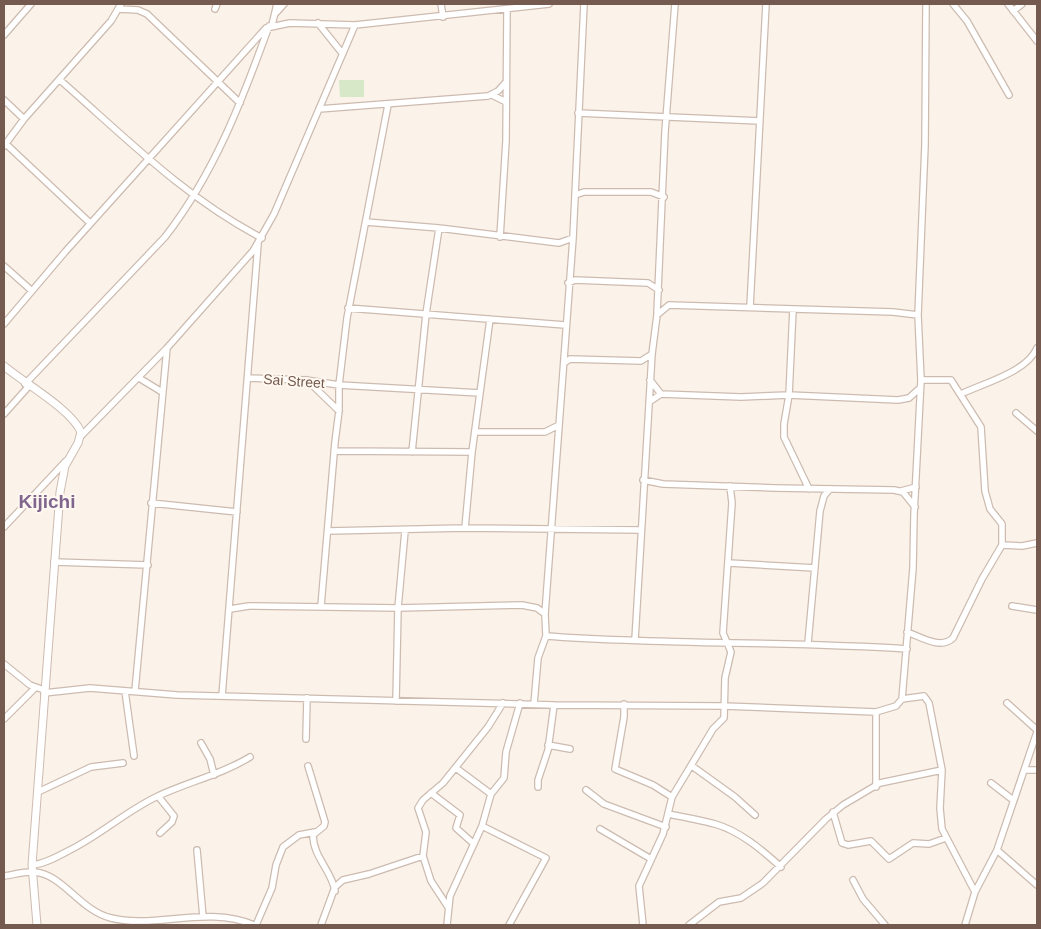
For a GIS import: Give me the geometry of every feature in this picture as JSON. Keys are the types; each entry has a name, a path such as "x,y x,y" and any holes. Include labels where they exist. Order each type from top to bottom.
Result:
{"street":[{"path":"4,35 31,4"},
{"path":"4,414 27,385 165,237 195,195 240,103 275,14 277,4"},
{"path":"275,14 284,4"},
{"path":"441,4 443,17"},
{"path":"4,324 90,223 217,80 257,36 270,26 318,23 355,25 443,17 549,4"},
{"path":"534,704 538,658 546,636 545,614 552,530 554,466 564,363 575,195 584,4"},
{"path":"635,640 643,480 652,354 657,315 664,197 665,132 668,117 675,4"},
{"path":"750,307 766,4"},
{"path":"4,664 35,688 44,692 90,688 222,696 554,705 722,706 876,712 896,706 902,699 914,568 921,380 918,315 925,145 926,4"},
{"path":"953,4 967,21 1009,95"},
{"path":"1008,4 1037,41"},
{"path":"1013,11 1022,4"},
{"path":"90,223 5,145 24,119 60,80 120,7 138,10 147,14 240,103"},
{"path":"500,237 506,141 507,10"},
{"path":"318,23 342,54"},
{"path":"36,925 32,868 44,692 60,492 68,460 80,437 167,348 246,261 260,240 355,25"},
{"path":"60,80 148,158 195,195 260,240"},
{"path":"492,95 506,82"},
{"path":"319,109 388,106 492,95 506,102"},
{"path":"4,100 24,119"},
{"path":"321,606 339,411 339,386 348,308 388,106"},
{"path":"578,113 760,121"},
{"path":"575,195 584,192 651,192 664,197"},
{"path":"366,222 439,228 560,243 572,238"},
{"path":"412,452 426,314 439,228"},
{"path":"222,696 260,240"},
{"path":"560,243 571,254"},
{"path":"4,266 32,291"},
{"path":"568,283 575,280 648,283 668,305"},
{"path":"657,315 668,305 893,312 918,315"},
{"path":"348,308 565,325"},
{"path":"793,309 789,395 784,424 785,442 809,489"},
{"path":"465,528 472,452 490,319"},
{"path":"136,691 148,565 151,504 167,348"},
{"path":"961,394 1021,368 1031,360 1037,348"},
{"path":"564,363 570,359 641,360 652,354"},
{"path":"641,360 651,369"},
{"path":"4,366 74,421 80,429 80,437"},
{"path":"138,378 162,392"},
{"name":"Sai Street","path":"249,378 306,380 339,386 480,392"},
{"path":"306,380 339,411"},
{"path":"650,380 661,394"},
{"path":"907,632 939,644 950,641 956,634 982,580 1002,545 1002,524 990,509 985,491 981,427 951,380 921,380"},
{"path":"649,402 661,394 741,397 789,395 898,400 909,398 920,388"},
{"path":"1016,413 1037,431"},
{"path":"475,432 545,432 559,425"},
{"path":"334,452 472,452"},
{"path":"4,527 68,460"},
{"path":"643,480 663,484 809,489 901,491 916,486"},
{"path":"643,925 639,886 666,827 672,797 713,729 724,718 722,706 731,652 723,633 732,503 730,486"},
{"path":"808,643 820,510 824,496 830,489"},
{"path":"901,491 915,507"},
{"path":"151,504 237,512"},
{"path":"328,531 405,531 465,528 641,530"},
{"path":"396,701 398,608 405,531"},
{"path":"1002,545 1022,546 1037,543"},
{"path":"54,562 148,565"},
{"path":"729,563 815,568"},
{"path":"230,609 249,606 280,608 321,606 398,608 522,605 537,608 545,614"},
{"path":"1012,606 1037,610"},
{"path":"546,636 635,640 808,643 907,649"},
{"path":"4,719 35,688"},
{"path":"125,691 134,756"},
{"path":"902,699 919,696 926,699 942,770 940,808 946,838 975,892"},
{"path":"306,740 307,698"},
{"path":"448,907 431,881 423,856 426,832 418,808 456,768 488,727 503,703"},
{"path":"447,925 448,907 454,887 482,826 492,794 506,772 506,752 520,703"},
{"path":"965,925 975,892 997,850 1037,731 1006,703"},
{"path":"624,704 624,717 615,769 653,785 672,797"},
{"path":"538,787 538,780 548,745 554,705"},
{"path":"876,712 876,786"},
{"path":"200,743 210,759 214,775"},
{"path":"548,745 570,749"},
{"path":"4,876 32,868 78,846 126,814 158,796 214,775 250,757"},
{"path":"38,792 91,767 124,763"},
{"path":"32,868 60,882 79,902 99,914 112,919 131,923 203,917 231,918 255,925 272,888 276,865 283,847 299,835 315,832 324,826 325,822 308,766"},
{"path":"692,766 739,800 755,815"},
{"path":"456,768 492,794"},
{"path":"689,925 719,902 746,895 781,867 833,812 876,786 890,781 942,770"},
{"path":"1025,770 1037,770"},
{"path":"991,782 1013,800"},
{"path":"586,790 604,804 666,827"},
{"path":"431,793 460,814 456,828 474,844"},
{"path":"158,796 174,816 172,822 160,833"},
{"path":"833,812 842,843 848,846 871,842 889,859 913,843 929,844 946,838"},
{"path":"668,814 716,824 736,833 757,846 781,867"},
{"path":"482,826 546,858 509,925"},
{"path":"600,829 652,859"},
{"path":"315,832 313,838 316,853 334,881 335,892"},
{"path":"197,850 203,917"},
{"path":"997,850 1037,885"},
{"path":"321,925 335,892 335,887 342,880 369,874 423,856"},
{"path":"853,880 863,898 885,925"}],"green space":[{"path":"339,80 364,80 364,97 340,97"}],"district":[{"name":"Kijichi","path":"47,501"}]}
